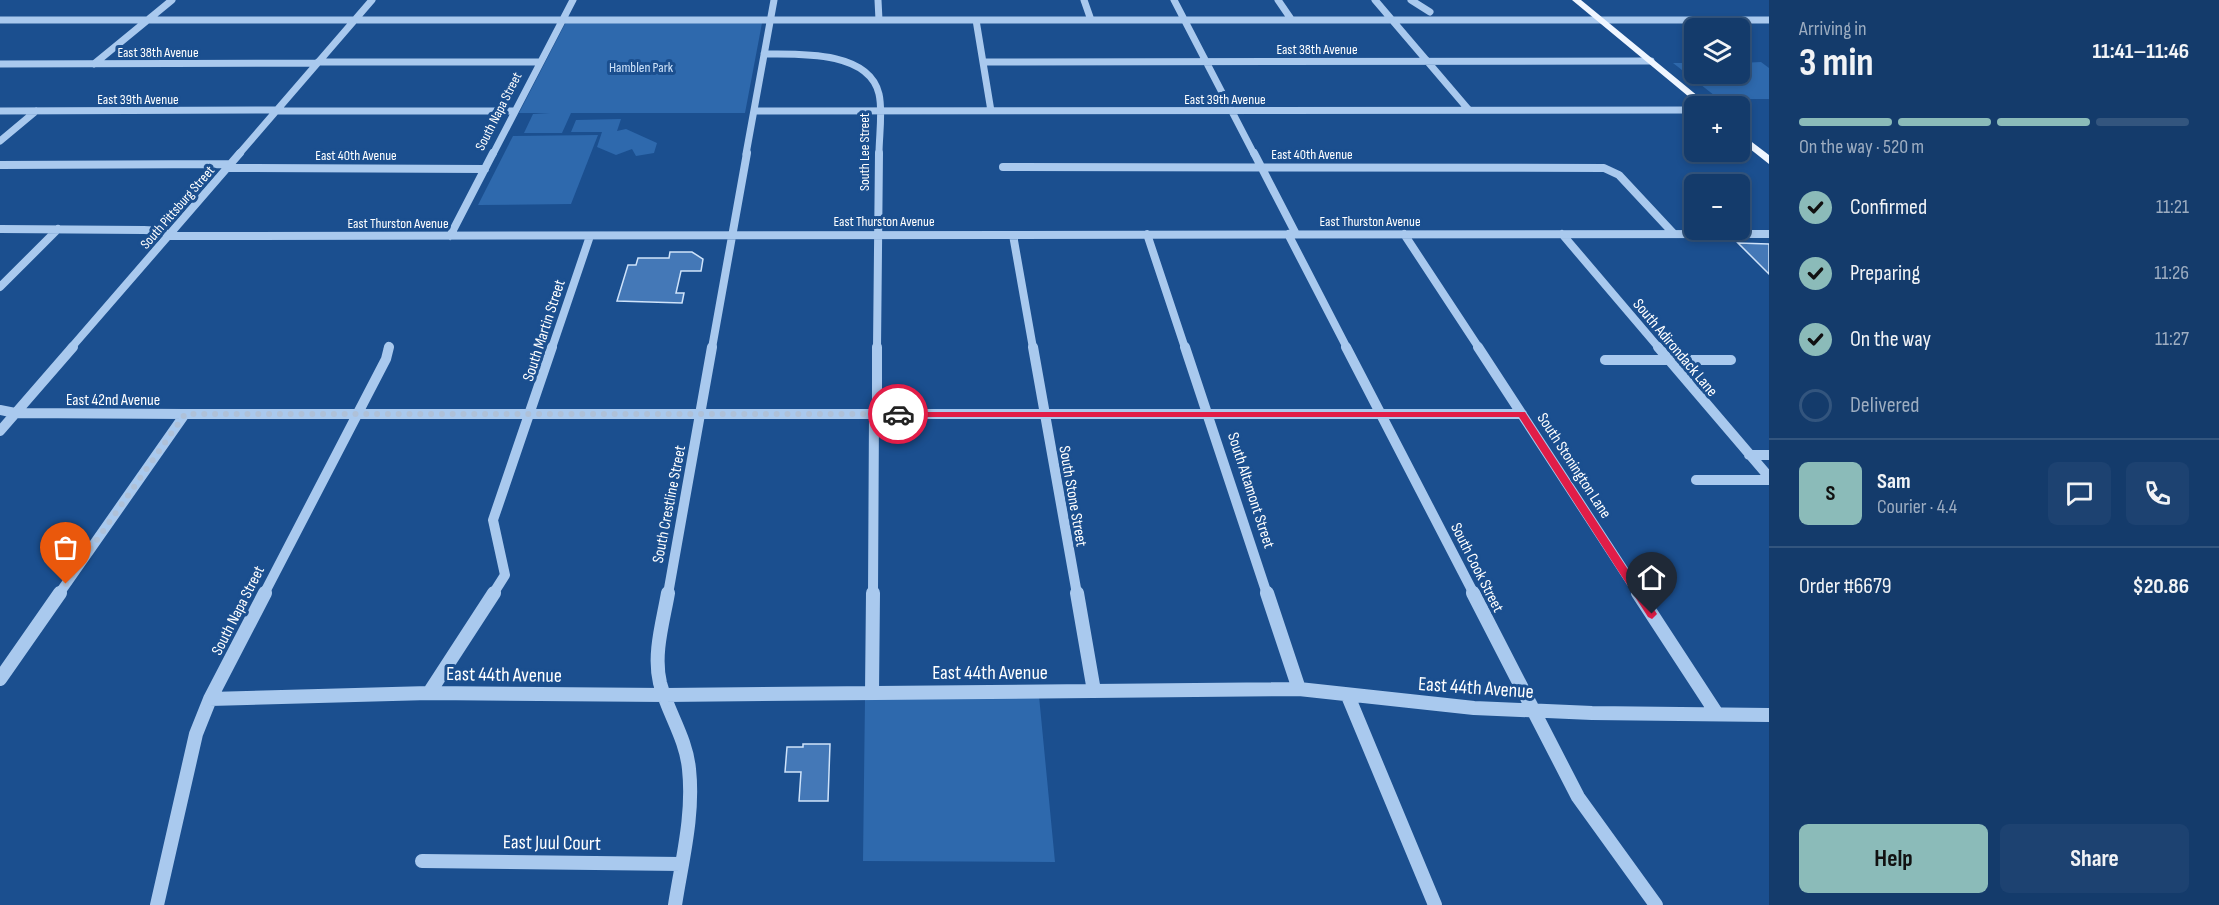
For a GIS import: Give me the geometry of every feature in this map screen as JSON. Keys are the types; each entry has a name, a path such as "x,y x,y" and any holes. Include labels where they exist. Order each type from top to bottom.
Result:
{"main road":[{"path":"1576,0 1693,96"},
{"path":"1750,145 1769,161"}],"street":[{"path":"94,64 172,0"},
{"name":"South Pittsburg Street","path":"0,430 372,0"},
{"name":"South Napa Street","path":"450,236 573,0"},
{"name":"South Crestline Street","path":"675,905 689,804 690,769 683,736 665,695 658,671 659,644 774,0"},
{"path":"878,0 879,20"},
{"path":"1084,0 1091,20"},
{"name":"South Cook Street","path":"1174,0 1233,111 1381,414 1578,797 1656,905"},
{"path":"1278,0 1292,20"},
{"path":"1375,0 1468,109"},
{"path":"1412,0 1431,16"},
{"path":"0,20 1292,20 1392,19 1431,16 1443,19 1769,20"},
{"path":"976,20 991,111"},
{"name":"South Lee Street","path":"764,54 835,56 874,81 879,93 880,235 877,242 872,692"},
{"name":"East 38th Avenue","path":"983,62 1651,61"},
{"name":"East 38th Avenue","path":"0,64 540,63"},
{"name":"East 39th Avenue","path":"754,111 1684,110"},
{"name":"East 39th Avenue","path":"0,111 515,111"},
{"path":"0,141 36,111"},
{"name":"East 40th Avenue","path":"0,165 485,169"},
{"name":"East 40th Avenue","path":"1003,167 1604,168 1619,175 1674,234"},
{"name":"East Thurston Avenue","path":"0,229 144,230 162,231 170,236 1769,234"},
{"path":"0,287 58,229"},
{"name":"South Altamont Street","path":"1148,234 1299,689"},
{"name":"South Stonington Lane","path":"1404,234 1717,714"},
{"name":"South Adirondack Lane","path":"1562,234 1769,479"},
{"name":"South Stone Street","path":"1013,235 1094,691"},
{"name":"South Martin Street","path":"429,693 505,575 493,520 590,236"},
{"name":"South Napa Street","path":"157,905 196,734 210,699 386,359 389,346"},
{"path":"1605,360 1731,360"},
{"name":"East 42nd Avenue","path":"0,410 15,413 185,414 531,412 1522,414"},
{"path":"0,679 185,414"},
{"path":"1749,455 1769,455"},
{"path":"1696,480 1769,479"},
{"name":"East 44th Avenue","path":"210,699 429,693 665,695 1299,689 1348,696 1533,712 1769,715"},
{"path":"1348,696 1435,905"},
{"name":"East Juul Court","path":"422,861 681,864"}],"green space":[{"name":"Hamblen Park","path":"566,22 762,23 745,113 571,113 562,133 524,133 533,114 550,113 519,113"},
{"path":"1761,62 1769,68 1769,99 1750,99 1750,96 1715,96 1700,84 1750,84 1750,63"},
{"path":"1673,63 1684,63 1684,72"},
{"path":"621,119 617,131 626,129 657,143 654,153 636,156 632,149 616,155 597,147 602,132 571,132 576,120"},
{"path":"598,135 571,204 478,205 513,136"},
{"path":"1039,696 1055,862 863,861 865,699"}],"building":[{"path":"1738,243 1769,244 1769,274"},
{"path":"670,252 692,252 703,259 701,271 681,271 676,293 684,293 682,303 617,301 628,265 636,265 638,258 669,258"},
{"path":"803,744 830,744 828,801 799,801 801,772 785,772 787,747 803,747"}],"way so far":[{"path":"66,584 185,414 531,412 898,414"}],"route":[{"path":"898,414 1522,414 1652,614"}]}
